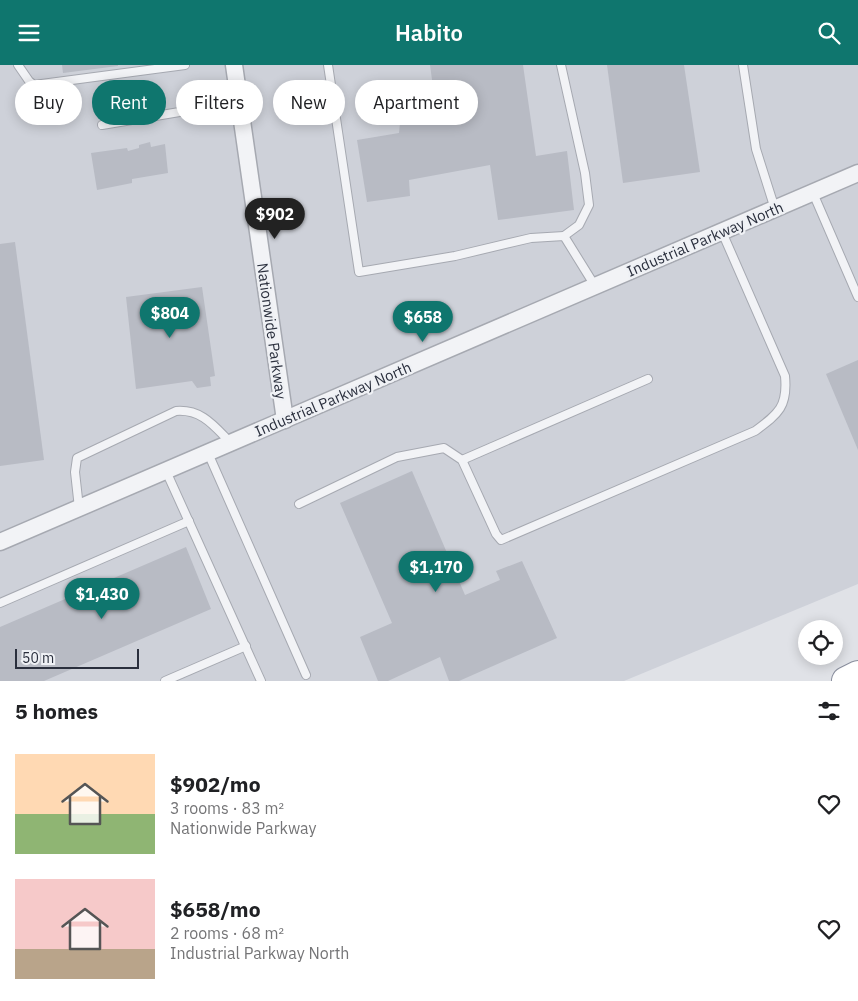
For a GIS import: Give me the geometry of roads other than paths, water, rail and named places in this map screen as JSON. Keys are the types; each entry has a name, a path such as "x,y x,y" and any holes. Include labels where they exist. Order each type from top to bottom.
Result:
{"highway":[{"path":"846,681 858,675"}],"street":[{"name":"Nationwide Parkway","path":"234,65 236,80"},
{"name":"Nationwide Parkway","path":"242,125 285,420"},
{"name":"Industrial Parkway North","path":"0,542 858,173"}],"lane":[{"path":"18,65 28,81 34,85 145,68 185,65"},
{"path":"328,65 359,272 455,256 531,238 564,237 579,225 589,205 562,65"},
{"path":"743,65 756,149 775,209"},
{"path":"812,193 858,297"},
{"path":"299,504 397,457 444,448 462,461 496,534 501,540 755,431 783,406 787,393 785,376 722,232"},
{"path":"564,237 595,286"},
{"path":"462,461 648,379"},
{"path":"79,508 75,472 76,458 176,411 191,410 201,416 231,443"},
{"path":"208,453 306,675"},
{"path":"166,471 261,681"},
{"path":"0,603 190,521"},
{"path":"165,681 246,646"}]}
